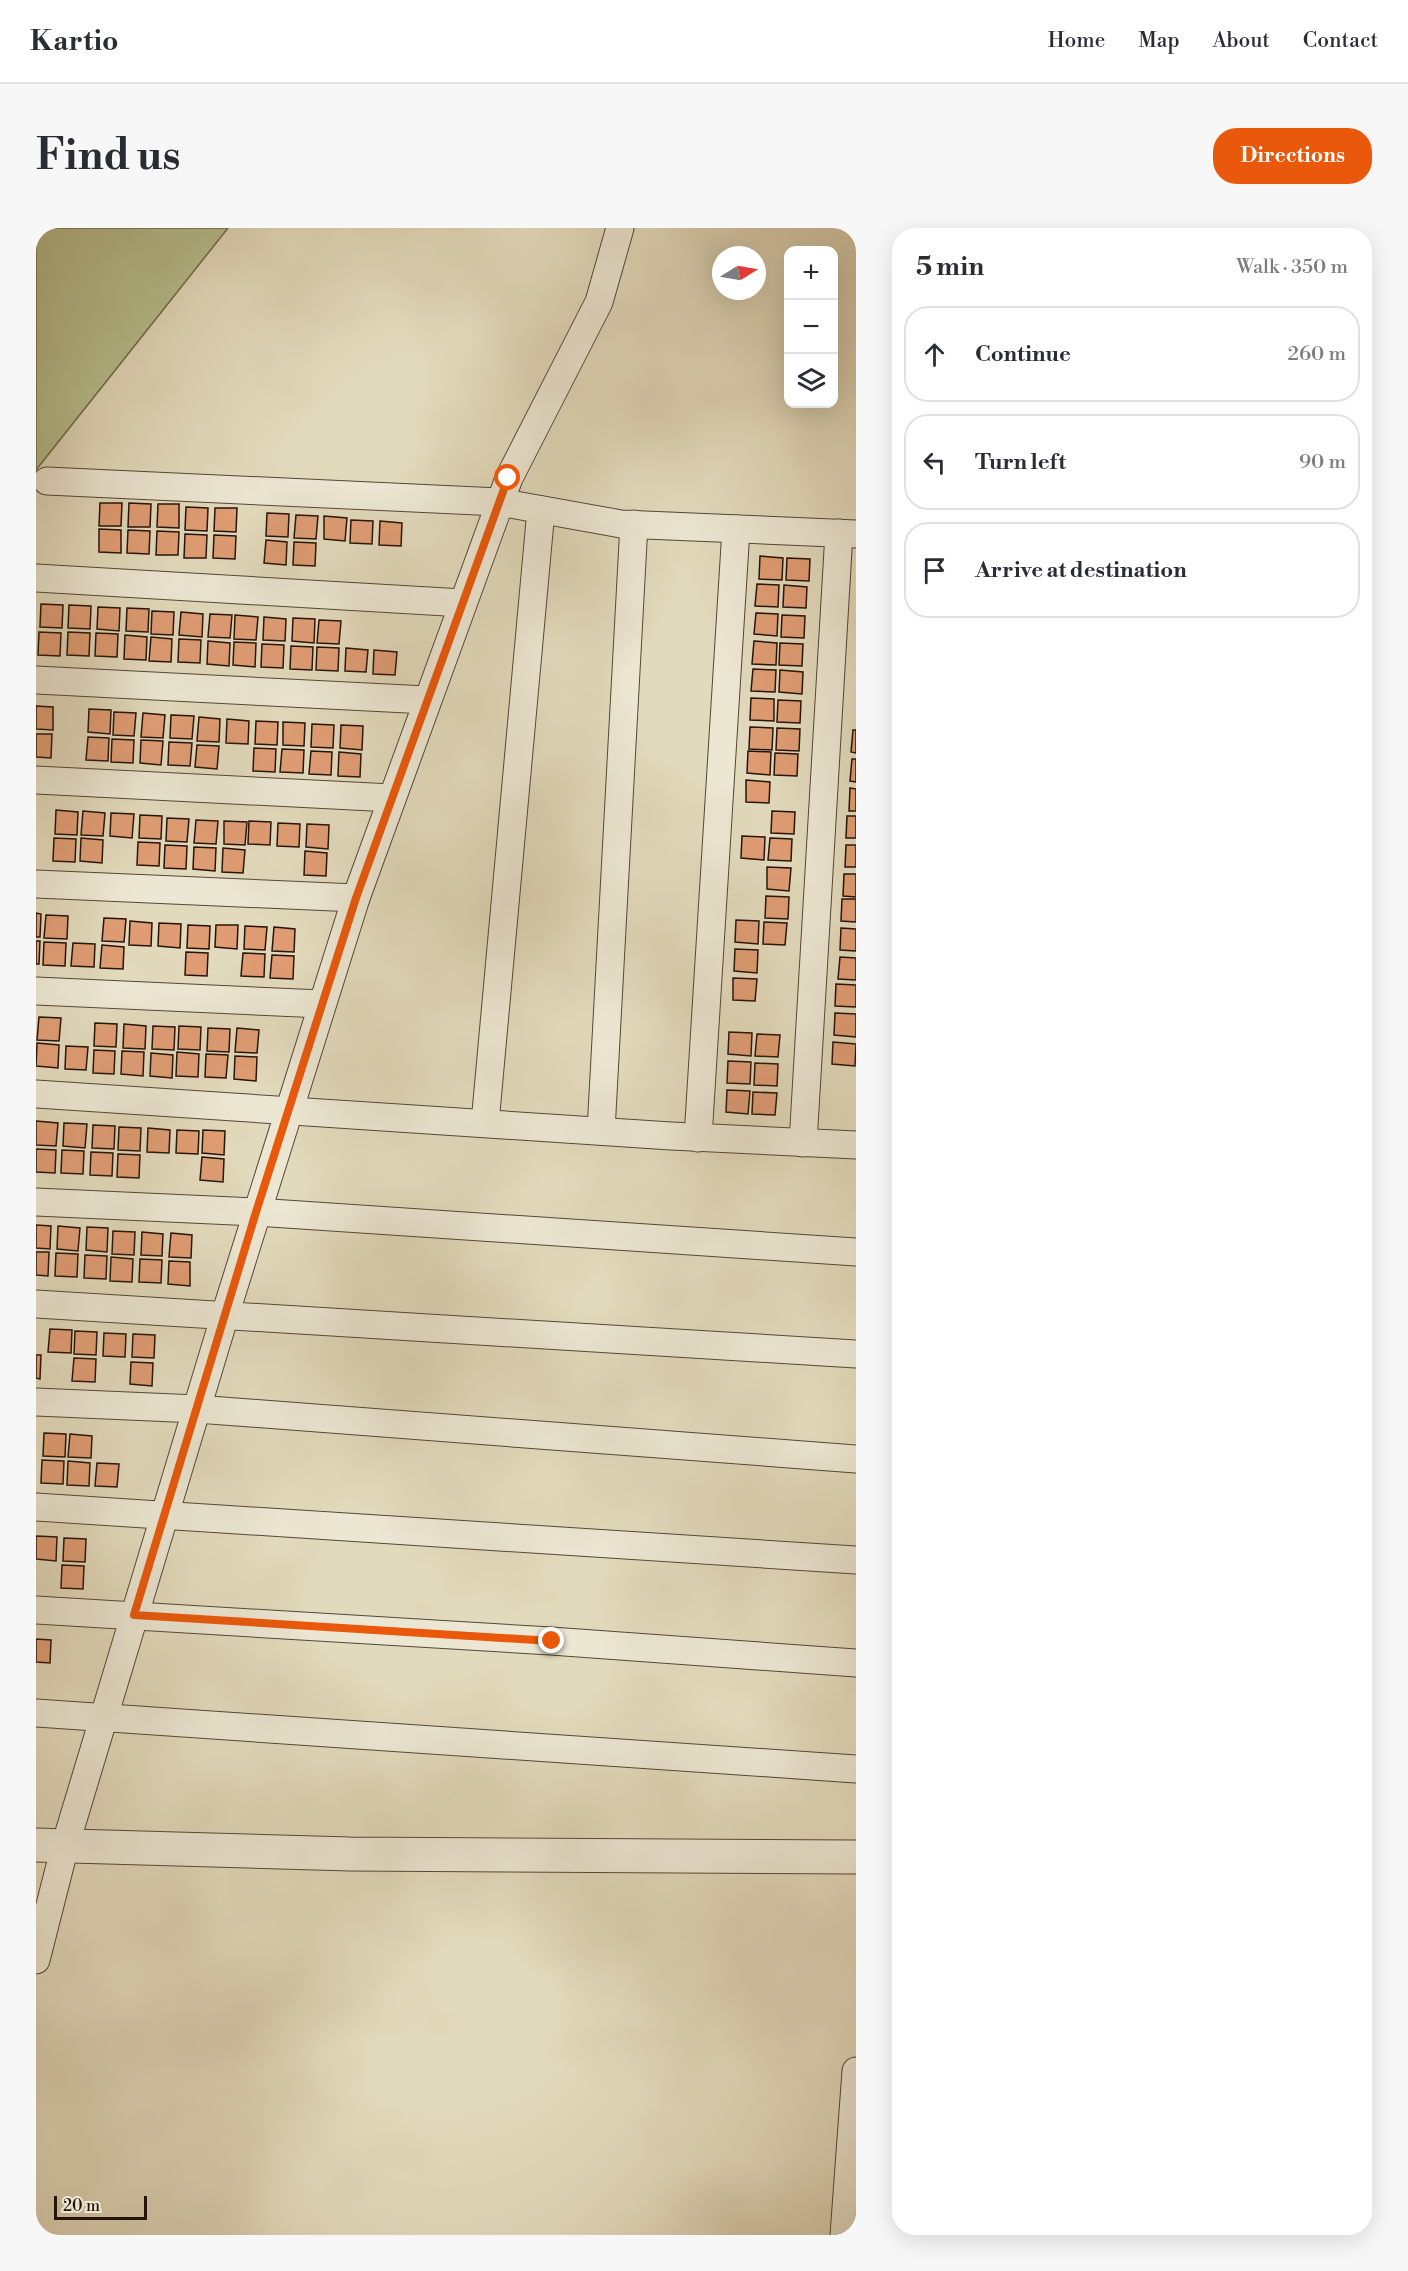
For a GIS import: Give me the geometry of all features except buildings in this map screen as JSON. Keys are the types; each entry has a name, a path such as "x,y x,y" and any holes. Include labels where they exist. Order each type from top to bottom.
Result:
{"street":[{"path":"36,1960 50,1846 104,1717 256,1212 356,898 508,478 599,302 620,228"},
{"path":"47,481 499,502 621,524 848,533 803,1143"},
{"path":"484,1123 541,510"},
{"path":"601,1131 634,524"},
{"path":"698,1138 736,529"},
{"path":"36,578 463,603"},
{"path":"36,680 428,700"},
{"path":"36,780 392,798"},
{"path":"36,884 356,898"},
{"path":"36,991 322,1004"},
{"path":"36,1094 289,1109 698,1138 856,1145"},
{"path":"36,1202 256,1212 856,1252"},
{"path":"36,1304 856,1354"},
{"path":"36,1402 196,1409 856,1459"},
{"path":"36,1507 856,1560"},
{"path":"36,1610 856,1663"},
{"path":"36,1713 856,1769"},
{"path":"50,1846 350,1854 856,1857 856,1863"},
{"path":"844,2235 856,2071"}],"green space":[{"path":"36,228 228,228 36,470"}],"route":[{"path":"508,478 356,898 256,1212 134,1615 552,1641"}]}
